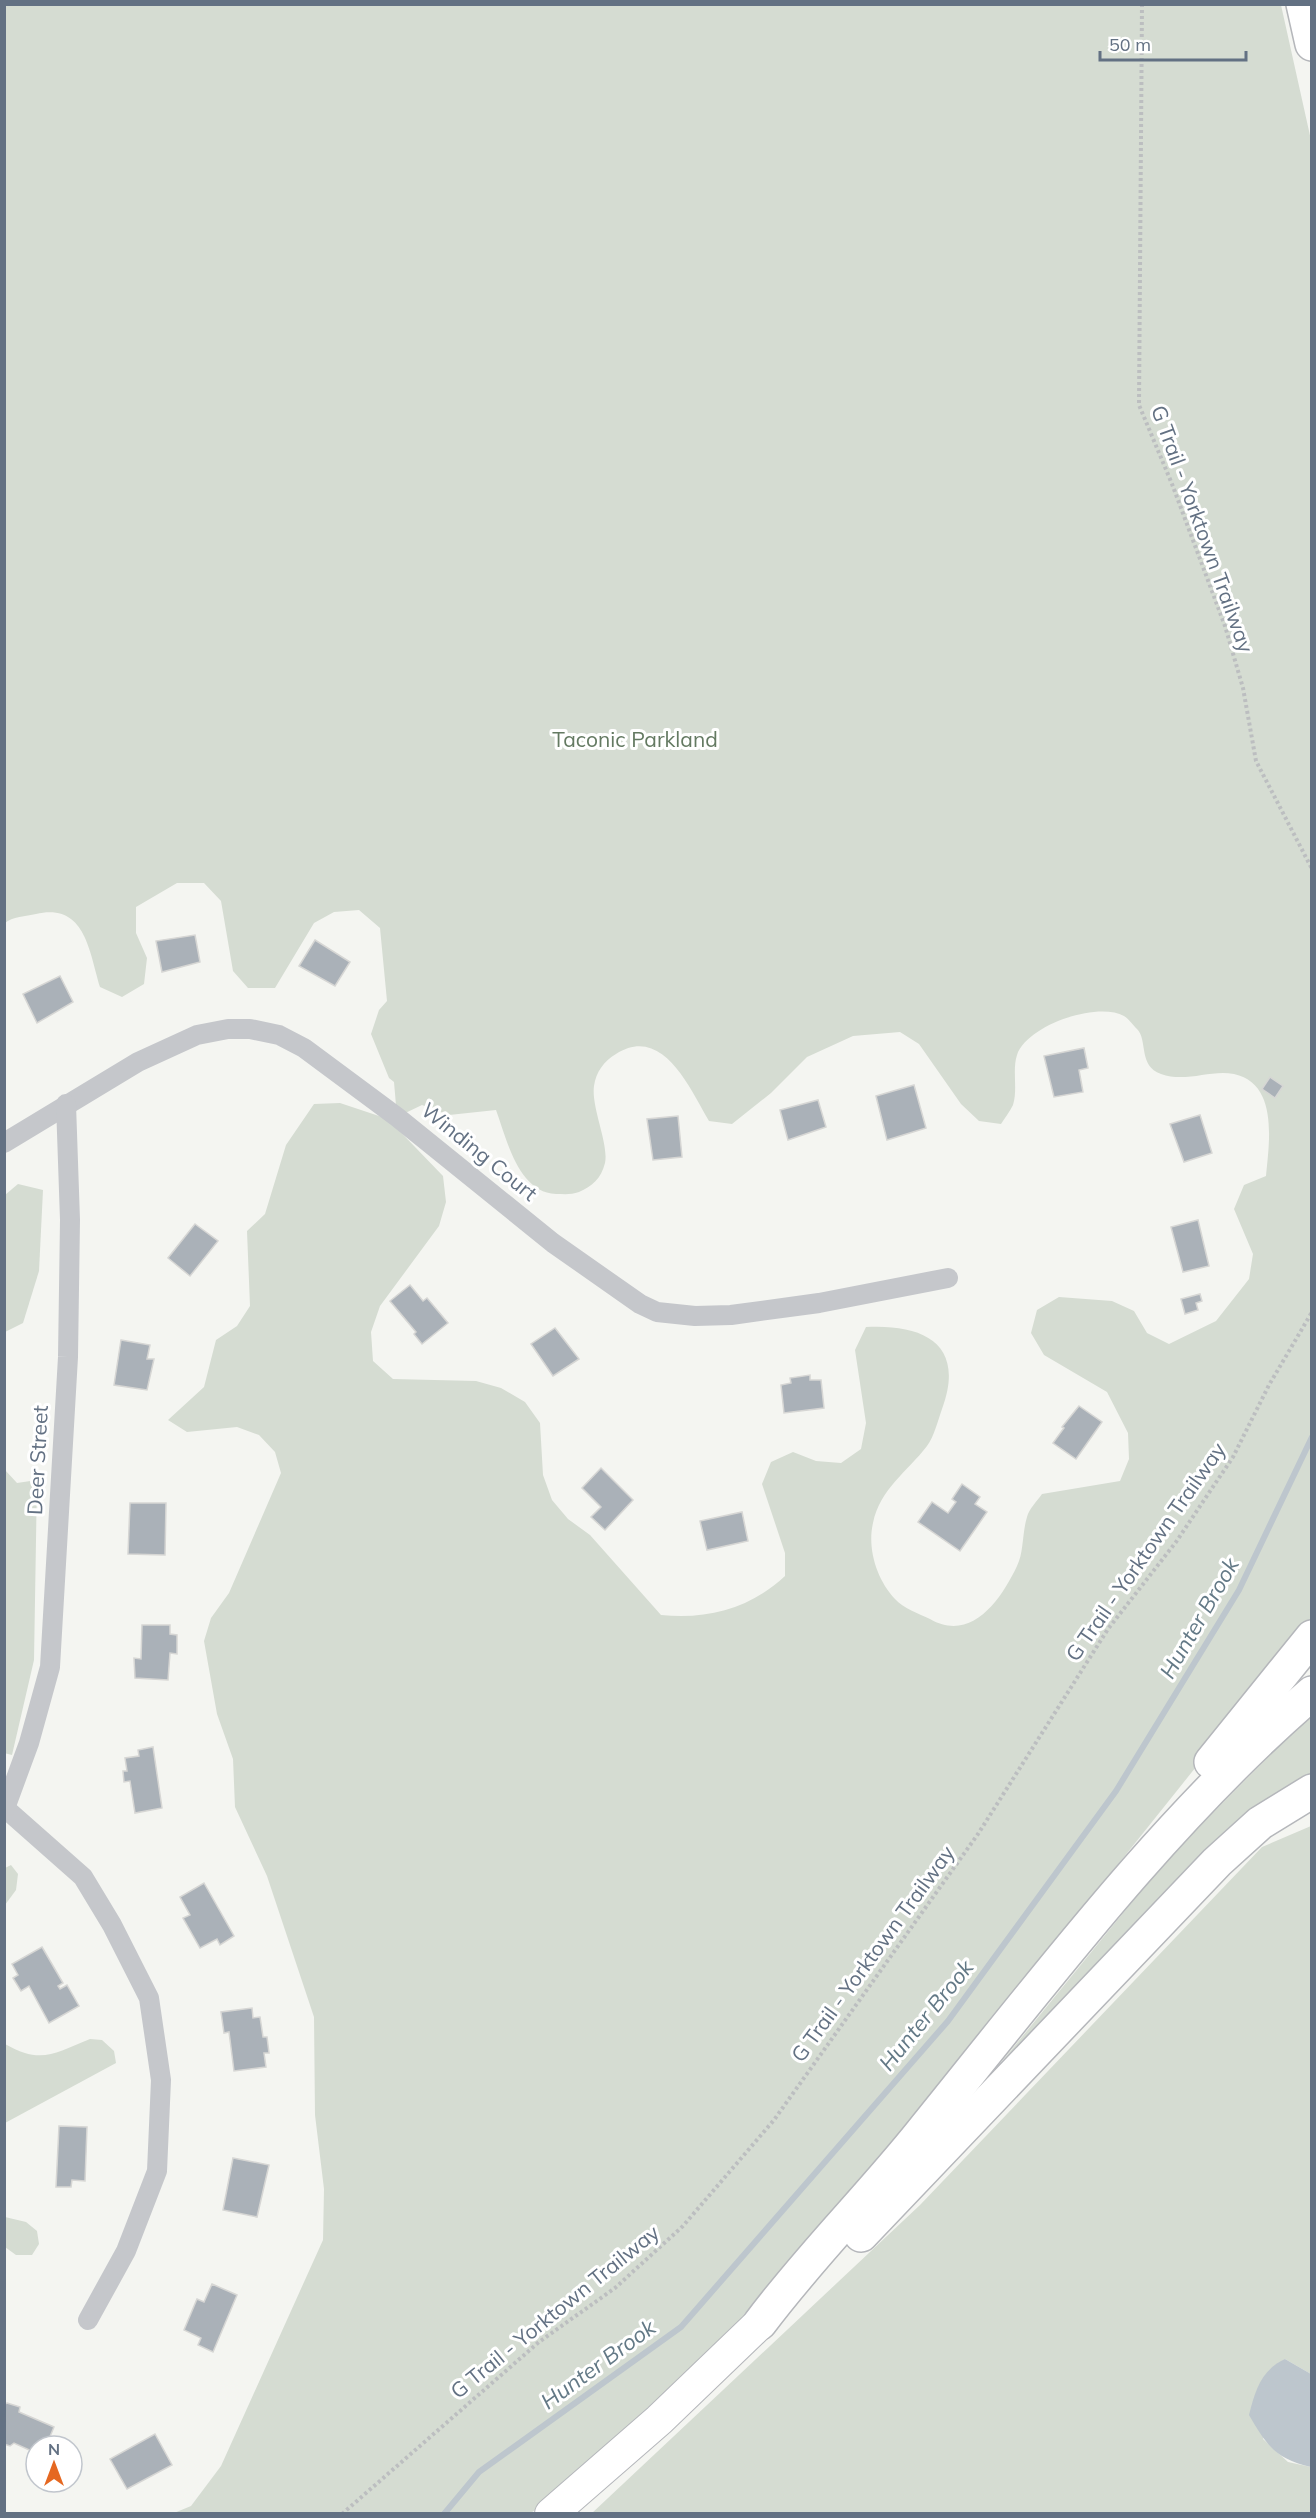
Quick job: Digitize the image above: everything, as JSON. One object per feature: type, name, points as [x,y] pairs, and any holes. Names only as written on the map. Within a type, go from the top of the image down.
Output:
[{"type":"highway","points":[[1303,4],[1311,44]]},
{"type":"highway","points":[[760,2323],[802,2268],[903,2155],[1054,1966],[1116,1881],[1311,1636]]},
{"type":"highway","points":[[1054,1966],[1214,1784],[1311,1692]]},
{"type":"highway","points":[[551,2514],[659,2420],[760,2323],[816,2280],[909,2186],[1217,1862],[1260,1823],[1311,1791]]},
{"type":"street","name":"Winding Court","points":[[4,1143],[138,1062],[197,1035],[228,1029],[250,1029],[279,1035],[304,1048],[398,1117],[553,1243],[640,1304],[657,1312],[695,1316],[731,1315],[819,1303],[948,1278]]},
{"type":"street","name":"Deer Street","points":[[5,1810],[29,1743],[50,1667],[68,1357],[70,1220],[66,1104]]},
{"type":"street","points":[[5,1810],[83,1877],[112,1925],[149,1998],[161,2080],[157,2171],[126,2251],[88,2320]]},
{"type":"path","name":"G Trail - Yorktown Trailway","points":[[1142,4],[1139,405],[1172,484],[1225,626],[1243,688],[1256,761],[1311,869]]},
{"type":"path","name":"G Trail - Yorktown Trailway","points":[[342,2514],[539,2342],[615,2288],[682,2226],[774,2120],[978,1834],[1108,1629],[1176,1542],[1233,1457],[1269,1385],[1311,1312]]},
{"type":"green space","name":"Taconic Parkland","points":[[4,5],[1281,5],[1311,140],[1311,1623],[893,2146],[763,2303],[573,2481],[531,2513],[174,2513],[191,2506],[221,2466],[323,2240],[324,2189],[315,2115],[314,2017],[267,1876],[235,1807],[233,1759],[217,1714],[204,1641],[211,1618],[229,1593],[281,1473],[275,1452],[259,1435],[237,1427],[187,1432],[168,1420],[204,1387],[216,1340],[237,1326],[250,1306],[247,1231],[265,1214],[286,1145],[314,1104],[340,1103],[388,1119],[443,1176],[446,1202],[439,1226],[380,1306],[371,1332],[373,1361],[393,1379],[476,1381],[501,1388],[525,1402],[540,1423],[543,1475],[552,1500],[568,1519],[590,1535],[661,1615],[695,1616],[728,1609],[758,1596],[785,1576],[785,1553],[762,1484],[771,1462],[793,1452],[816,1461],[841,1463],[861,1449],[866,1423],[855,1350],[866,1327],[906,1329],[922,1334],[935,1342],[944,1354],[948,1368],[948,1387],[942,1409],[929,1442],[882,1500],[873,1523],[871,1543],[875,1564],[883,1583],[898,1602],[945,1625],[959,1626],[983,1614],[1002,1592],[1019,1561],[1028,1514],[1042,1494],[1120,1481],[1129,1459],[1128,1433],[1107,1392],[1044,1355],[1031,1333],[1037,1310],[1059,1297],[1112,1301],[1134,1311],[1147,1333],[1169,1344],[1216,1321],[1249,1279],[1253,1254],[1234,1209],[1244,1185],[1266,1176],[1269,1148],[1268,1116],[1265,1102],[1258,1090],[1248,1080],[1234,1074],[1216,1073],[1180,1077],[1161,1074],[1154,1070],[1146,1059],[1137,1029],[1124,1016],[1112,1012],[1081,1014],[1064,1019],[1034,1034],[1023,1044],[1016,1061],[1013,1105],[1001,1124],[979,1121],[961,1104],[919,1044],[900,1032],[853,1036],[807,1057],[771,1093],[732,1124],[709,1121],[684,1078],[673,1064],[648,1047],[633,1047],[608,1060],[601,1067],[595,1081],[595,1104],[606,1155],[601,1173],[592,1184],[579,1192],[556,1194],[543,1191],[523,1174],[510,1149],[496,1110],[449,1115],[422,1105],[397,1117],[394,1082],[389,1078],[371,1034],[379,1010],[387,1001],[380,928],[359,910],[334,912],[314,923],[275,988],[248,988],[233,971],[221,901],[204,883],[177,883],[136,907],[136,933],[147,958],[144,984],[122,997],[100,987],[82,932],[65,916],[52,912],[15,918],[5,923]]},
{"type":"green space","points":[[18,1184],[43,1190],[39,1271],[23,1323],[5,1332],[5,1195]]},
{"type":"green space","points":[[5,1470],[17,1483],[37,1480],[34,1660],[12,1755],[4,1753]]},
{"type":"green space","points":[[1311,1717],[1311,1787],[999,2081],[995,2070],[1168,1858],[1292,1733]]},
{"type":"green space","points":[[1311,1826],[1311,2374],[1285,2359],[1263,2439],[1288,2462],[1311,2467],[1311,2513],[591,2514],[920,2205],[1262,1847]]},
{"type":"green space","points":[[11,1865],[18,1874],[16,1890],[5,1905],[5,1868]]},
{"type":"green space","points":[[90,2039],[102,2040],[114,2051],[116,2063],[5,2123],[5,2044],[29,2054],[48,2055]]},
{"type":"green space","points":[[5,2217],[26,2222],[37,2231],[39,2244],[32,2255],[16,2255],[5,2247]]},
{"type":"shaded area","points":[[1285,2359],[1311,2374],[1311,2467],[1289,2460],[1274,2450],[1261,2435],[1249,2415],[1260,2382],[1270,2369]]},
{"type":"building","points":[[195,935],[200,962],[162,972],[156,941]]},
{"type":"building","points":[[315,940],[350,962],[335,986],[299,966]]},
{"type":"building","points":[[60,976],[73,1002],[37,1023],[23,994]]},
{"type":"building","points":[[1084,1048],[1088,1068],[1079,1070],[1083,1092],[1054,1097],[1044,1056]]},
{"type":"building","points":[[1270,1077],[1283,1086],[1275,1098],[1262,1089]]},
{"type":"building","points":[[914,1085],[926,1128],[887,1140],[876,1096]]},
{"type":"building","points":[[818,1100],[826,1127],[788,1140],[780,1110]]},
{"type":"building","points":[[1200,1115],[1212,1153],[1184,1162],[1170,1124]]},
{"type":"building","points":[[678,1116],[682,1157],[653,1160],[647,1119]]},
{"type":"building","points":[[1198,1220],[1209,1266],[1183,1272],[1171,1227]]},
{"type":"building","points":[[195,1224],[218,1241],[190,1276],[168,1258]]},
{"type":"building","points":[[410,1285],[423,1301],[427,1298],[448,1323],[422,1344],[414,1334],[416,1332],[390,1301]]},
{"type":"building","points":[[1200,1294],[1202,1301],[1196,1303],[1198,1310],[1185,1314],[1181,1299]]},
{"type":"building","points":[[555,1328],[579,1359],[553,1376],[531,1344]]},
{"type":"building","points":[[121,1340],[150,1345],[147,1359],[154,1359],[147,1390],[114,1385]]},
{"type":"building","points":[[810,1375],[810,1380],[821,1380],[824,1408],[784,1413],[781,1385],[791,1383],[790,1378]]},
{"type":"building","points":[[1079,1406],[1102,1422],[1076,1459],[1053,1443],[1064,1428],[1062,1427]]},
{"type":"building","points":[[601,1468],[633,1500],[605,1530],[591,1517],[601,1507],[582,1488]]},
{"type":"building","points":[[962,1484],[980,1497],[975,1504],[987,1512],[960,1551],[918,1522],[932,1502],[948,1513],[956,1502],[952,1499]]},
{"type":"building","points":[[130,1503],[166,1503],[165,1555],[128,1554]]},
{"type":"building","points":[[742,1512],[748,1541],[707,1550],[700,1521]]},
{"type":"building","points":[[142,1625],[170,1625],[170,1634],[177,1635],[177,1654],[170,1653],[168,1680],[135,1678],[134,1658],[141,1659]]},
{"type":"building","points":[[153,1747],[162,1808],[135,1813],[130,1781],[124,1782],[123,1771],[127,1771],[125,1758],[139,1756],[138,1750]]},
{"type":"building","points":[[204,1883],[234,1936],[220,1945],[217,1939],[200,1948],[183,1918],[190,1915],[180,1897]]},
{"type":"building","points":[[42,1947],[63,1983],[58,1986],[60,1989],[67,1985],[79,2006],[49,2023],[29,1986],[21,1991],[13,1978],[18,1975],[12,1964]]},
{"type":"building","points":[[252,2008],[253,2018],[260,2017],[263,2037],[267,2037],[269,2053],[264,2053],[266,2067],[234,2071],[229,2032],[224,2033],[221,2012]]},
{"type":"building","points":[[59,2126],[87,2127],[85,2181],[72,2180],[71,2187],[56,2187]]},
{"type":"building","points":[[233,2158],[269,2165],[257,2217],[223,2210]]},
{"type":"building","points":[[212,2284],[237,2295],[213,2352],[198,2345],[201,2338],[184,2330],[197,2299],[204,2302]]},
{"type":"building","points":[[7,2403],[20,2407],[19,2412],[54,2427],[51,2434],[24,2434],[24,2448],[14,2443],[10,2446],[4,2444],[4,2405]]},
{"type":"building","points":[[155,2434],[172,2465],[127,2489],[110,2459]]},
{"type":"waterway","name":"Hunter Brook","points":[[444,2514],[479,2472],[681,2327],[948,2021],[1116,1791],[1239,1590],[1312,1437]]}]
